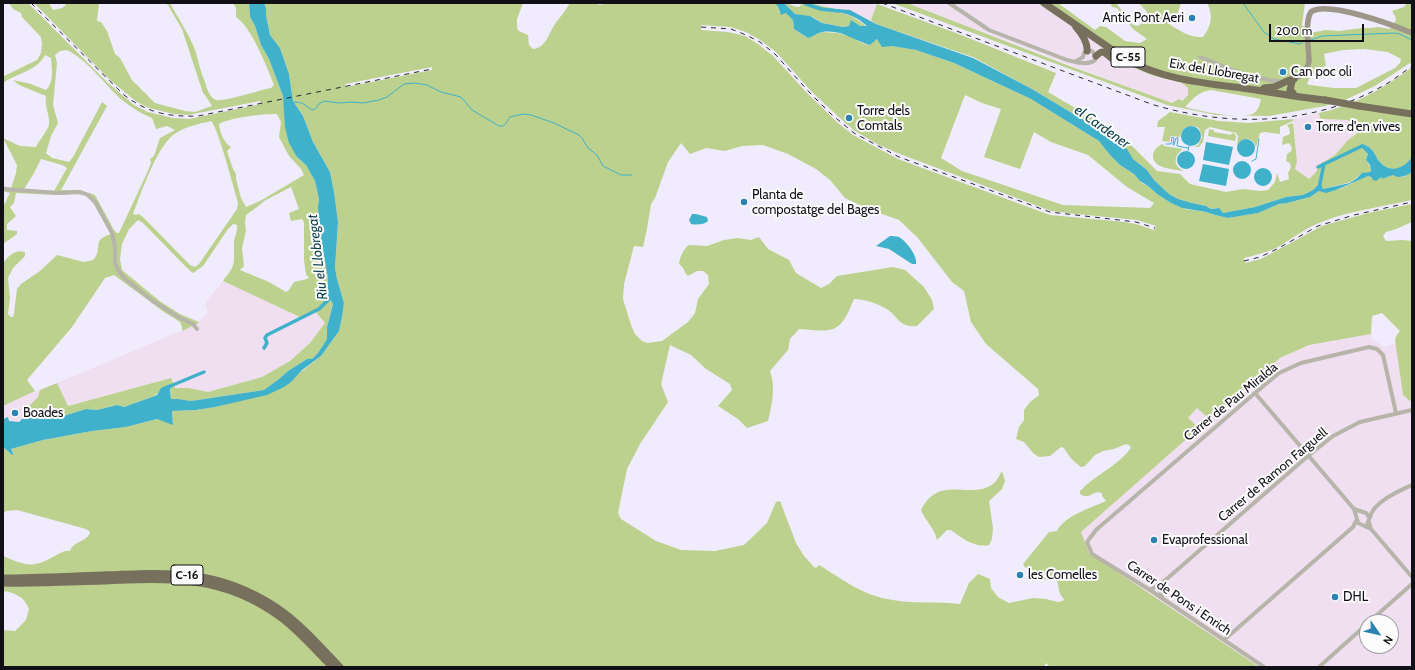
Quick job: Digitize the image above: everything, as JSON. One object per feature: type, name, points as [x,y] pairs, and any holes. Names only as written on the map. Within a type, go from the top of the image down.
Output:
[{"type":"highway","name":"Eix del Llobregat","points":[[1044,3],[1124,58],[1138,66],[1154,72],[1178,78],[1412,113]]},
{"type":"highway","name":"Eix del Llobregat","points":[[1050,3],[1120,52],[1144,66],[1168,74],[1263,90]]},
{"type":"highway","points":[[1059,13],[1081,33],[1086,42],[1085,54]]},
{"type":"highway","points":[[1096,56],[1098,53],[1104,52],[1113,59],[1145,71],[1154,72]]},
{"type":"highway","points":[[1263,90],[1266,87],[1276,86],[1288,82]]},
{"type":"highway","points":[[1263,90],[1279,93],[1288,82]]},
{"type":"highway","points":[[1288,82],[1290,90],[1293,94]]},
{"type":"highway","points":[[1281,91],[1283,93],[1293,94]]},
{"type":"highway","name":"C-16","points":[[3,578],[129,573],[171,573],[217,580],[245,590],[280,610],[303,630],[340,667]]},
{"type":"highway","name":"C-16","points":[[3,583],[139,578],[179,580],[211,584],[246,597],[279,616],[332,667]]},
{"type":"street","points":[[949,3],[989,30],[1067,60],[1075,62],[1090,63],[1094,62],[1096,56],[1092,51],[1085,54],[1075,62]]},
{"type":"street","points":[[1200,57],[1243,74],[1268,80],[1288,82],[1303,74],[1307,70],[1309,61],[1308,25],[1310,12],[1322,5],[1339,5],[1354,9],[1412,33]]},
{"type":"street","points":[[1085,54],[1086,62]]},
{"type":"street","points":[[3,189],[59,193],[80,192],[88,195],[100,209],[112,233],[116,247],[115,262],[118,270],[124,278],[180,318],[193,324],[197,329]]},
{"type":"street","name":"Carrer de Pau Miralda","points":[[1087,542],[1096,530],[1255,393],[1280,373],[1301,363],[1369,347],[1377,349],[1383,354],[1396,413]]},
{"type":"street","points":[[1255,393],[1354,509],[1359,522],[1371,529]]},
{"type":"street","name":"Carrer de Ramon Farguell","points":[[1150,590],[1162,583],[1333,436],[1360,422],[1412,410]]},
{"type":"street","points":[[1412,485],[1381,503],[1373,510],[1368,522],[1371,529],[1412,577]]},
{"type":"street","points":[[1354,509],[1364,512],[1370,517]]},
{"type":"street","points":[[1359,522],[1358,513],[1373,510]]},
{"type":"street","points":[[1224,640],[1359,522],[1368,522]]},
{"type":"street","name":"Carrer de Pons i Enrich","points":[[1087,542],[1092,554],[1150,590],[1264,667]]},
{"type":"street","points":[[1162,583],[1160,594],[1163,599]]},
{"type":"street","points":[[1378,614],[1412,584]]},
{"type":"street","points":[[1319,667],[1359,631]]},
{"type":"shaded area","points":[[809,3],[877,4],[871,20],[860,15]]},
{"type":"shaded area","points":[[907,3],[1038,3],[1149,74],[1162,79],[1183,82],[1188,88],[1188,95],[1181,101],[1179,99],[1172,103],[1168,102]]},
{"type":"shaded area","points":[[1319,113],[1320,118],[1347,120],[1360,127],[1359,132],[1348,140],[1335,155],[1320,164],[1316,172],[1309,180],[1295,169],[1297,161],[1293,119]]},
{"type":"shaded area","points":[[223,281],[300,316],[314,310],[325,323],[310,343],[290,361],[262,377],[208,392],[189,388],[175,388],[171,378],[67,406],[57,383],[197,324],[208,312],[205,303]]},
{"type":"shaded area","points":[[1371,334],[1372,339],[1384,347],[1396,343],[1403,395],[1410,401],[1412,400],[1412,667],[1259,667],[1089,553],[1081,532],[1199,428],[1188,418],[1197,407],[1206,416],[1212,417],[1280,358],[1309,345]]},
{"type":"shaded area","points":[[40,390],[38,397],[29,406],[27,416],[25,416],[19,423],[9,421],[8,417],[6,418],[3,406]]},
{"type":"green space","points":[[9,3],[28,3],[108,83],[134,105],[148,112],[173,118],[189,119],[261,104],[260,101],[188,115],[174,114],[149,108],[137,102],[110,80],[34,3],[49,3],[53,10],[62,8],[66,5],[64,3],[99,3],[97,21],[101,22],[107,31],[115,54],[120,58],[132,80],[155,103],[185,111],[195,112],[212,106],[203,93],[182,29],[168,5],[165,3],[170,3],[194,47],[209,92],[214,99],[220,100],[234,98],[271,88],[274,85],[263,58],[248,30],[236,17],[236,8],[233,3],[249,3],[250,17],[255,26],[261,45],[269,59],[283,96],[297,157],[306,165],[315,181],[319,199],[318,207],[320,235],[328,278],[328,289],[324,302],[331,300],[333,303],[327,327],[327,339],[312,359],[307,359],[288,371],[264,390],[191,401],[178,399],[171,400],[170,384],[152,397],[124,407],[117,405],[97,410],[86,409],[57,418],[27,416],[29,406],[38,397],[40,390],[57,383],[68,406],[171,378],[175,388],[189,388],[208,392],[262,377],[290,361],[310,343],[325,323],[314,310],[300,317],[223,281],[233,265],[234,241],[237,225],[233,224],[228,229],[203,266],[193,273],[143,223],[138,220],[129,229],[122,244],[120,259],[122,270],[161,302],[180,314],[199,322],[182,331],[180,322],[114,275],[105,278],[72,327],[27,380],[35,391],[3,406],[4,262],[13,253],[19,251],[25,252],[25,256],[13,268],[8,278],[10,298],[8,314],[13,317],[17,289],[21,284],[40,271],[57,255],[84,262],[93,260],[98,252],[99,242],[101,239],[111,234],[92,201],[85,195],[16,193],[14,203],[10,207],[16,216],[7,224],[7,230],[17,231],[17,234],[3,244],[3,207],[10,193],[3,191],[3,186],[11,188],[17,165],[3,138],[20,146],[36,147],[47,130],[49,124],[46,96],[19,85],[13,80],[31,84],[46,90],[49,87],[52,76],[51,58],[45,55],[37,65],[3,83],[4,76],[37,60],[41,53],[41,37],[22,17],[21,13],[13,9]],"holes":[[[67,50],[82,60],[122,100],[152,118],[156,129],[167,126],[175,130],[160,138],[154,156],[150,159],[151,163],[147,173],[119,233],[114,230],[95,195],[80,190],[61,190],[107,106],[102,102],[69,162],[52,158],[46,153],[51,136],[58,123],[53,105],[57,63],[55,55],[60,51]],[[277,114],[281,122],[279,137],[289,156],[301,169],[304,175],[260,201],[246,207],[241,198],[236,174],[227,151],[231,147],[226,143],[220,131],[219,124],[256,115]],[[211,121],[218,134],[238,202],[237,209],[199,264],[195,267],[190,265],[145,219],[139,214],[133,214],[145,183],[161,150],[177,132]],[[41,159],[67,168],[54,191],[24,189]],[[291,187],[299,209],[289,213],[291,221],[302,219],[304,223],[304,260],[306,275],[309,277],[307,279],[294,282],[286,292],[269,282],[240,270],[244,266],[242,248],[246,231],[246,215],[261,204]]]},
{"type":"green space","points":[[264,3],[523,3],[517,19],[517,29],[528,35],[529,45],[533,49],[541,46],[547,40],[555,24],[570,3],[597,3],[599,5],[610,3],[775,3],[779,12],[787,13],[793,20],[794,29],[808,38],[822,32],[837,33],[849,36],[862,43],[870,45],[877,39],[885,46],[916,50],[954,63],[1031,99],[1099,141],[1120,165],[1134,174],[1142,183],[1171,203],[1185,209],[1206,212],[1228,218],[1258,213],[1279,204],[1310,197],[1319,191],[1332,191],[1368,176],[1372,179],[1381,177],[1382,179],[1393,175],[1403,177],[1412,172],[1412,200],[1353,212],[1330,219],[1308,228],[1276,248],[1244,258],[1245,263],[1261,259],[1322,226],[1368,213],[1412,204],[1412,222],[1386,232],[1383,236],[1386,241],[1412,241],[1412,400],[1410,401],[1403,395],[1395,340],[1400,331],[1382,313],[1372,316],[1371,334],[1309,345],[1280,358],[1212,417],[1206,416],[1197,408],[1188,418],[1199,428],[1081,532],[1089,553],[1259,667],[1050,667],[1046,663],[1044,667],[3,667],[3,630],[15,631],[26,620],[29,609],[22,598],[3,591],[3,556],[17,562],[28,564],[39,563],[64,552],[70,551],[74,545],[86,538],[90,532],[86,529],[17,510],[6,511],[3,514],[3,447],[11,454],[14,454],[11,449],[43,440],[92,431],[126,427],[157,419],[173,424],[172,411],[196,410],[239,401],[298,374],[321,356],[339,331],[344,303],[335,268],[338,222],[330,172],[313,142],[303,116],[293,101],[289,74],[280,48],[270,35]],"holes":[[[701,25],[730,27],[746,32],[760,40],[776,52],[812,92],[841,119],[855,131],[879,145],[1051,211],[1137,220],[1156,226],[1154,230],[1124,222],[1050,215],[898,159],[853,135],[838,123],[808,94],[773,56],[758,44],[745,36],[728,32],[701,30]],[[432,67],[432,70],[346,87],[345,84]],[[965,95],[982,103],[1001,109],[984,157],[1020,169],[1034,132],[1051,142],[1088,155],[1127,187],[1154,203],[1150,208],[1063,205],[962,171],[941,158]],[[681,143],[690,154],[706,148],[725,151],[742,146],[763,145],[788,154],[816,169],[830,180],[845,198],[868,209],[899,220],[917,237],[952,282],[964,291],[971,322],[986,344],[1038,389],[1039,395],[1030,402],[1024,410],[1024,420],[1019,427],[1016,439],[1024,442],[1033,453],[1039,457],[1050,456],[1061,447],[1064,448],[1071,459],[1081,467],[1085,466],[1095,455],[1103,451],[1114,449],[1126,444],[1129,445],[1131,448],[1120,460],[1092,480],[1080,491],[1080,494],[1083,496],[1089,496],[1096,492],[1102,493],[1102,496],[1106,501],[1072,517],[1060,526],[1057,531],[1049,532],[1023,564],[1038,577],[1046,580],[1055,578],[1058,584],[1059,592],[1065,600],[1058,602],[1033,598],[1009,603],[998,597],[991,588],[990,579],[978,574],[969,583],[960,604],[901,601],[872,595],[854,587],[819,565],[816,568],[814,567],[804,556],[796,543],[780,501],[776,502],[767,523],[744,545],[715,551],[681,550],[656,541],[621,519],[618,513],[627,469],[640,444],[668,402],[661,384],[670,345],[691,355],[706,369],[730,384],[732,390],[718,406],[738,419],[747,428],[768,421],[773,390],[770,371],[788,350],[790,339],[799,329],[829,330],[835,328],[845,319],[854,299],[881,306],[902,323],[911,326],[917,326],[934,309],[932,300],[924,287],[905,270],[893,267],[837,276],[829,284],[821,288],[796,273],[789,260],[768,249],[759,237],[751,240],[738,238],[724,240],[707,246],[689,245],[685,249],[682,253],[679,264],[688,276],[697,271],[703,271],[708,275],[709,284],[698,299],[695,313],[688,322],[662,341],[647,343],[642,341],[635,334],[631,325],[623,299],[624,284],[634,246],[643,247],[651,204],[655,198],[668,162]]]},
{"type":"green space","points":[[784,3],[799,7],[803,3],[809,3],[836,9],[836,12],[853,17],[867,27],[860,26],[851,21],[849,26],[843,27],[822,23],[813,17],[795,14]]},
{"type":"green space","points":[[892,3],[907,3],[1067,65],[1172,103],[1179,99],[1182,101],[1188,95],[1188,88],[1185,85],[1151,75],[1133,67],[1038,3],[1058,3],[1095,30],[1100,26],[1106,27],[1125,41],[1140,43],[1147,39],[1133,29],[1117,8],[1112,7],[1110,3],[1116,3],[1133,25],[1138,26],[1141,24],[1147,12],[1139,3],[1181,3],[1178,12],[1170,25],[1186,34],[1203,37],[1211,21],[1207,3],[1305,3],[1302,25],[1311,33],[1325,30],[1339,31],[1378,27],[1390,29],[1396,20],[1392,11],[1404,7],[1407,3],[1412,3],[1412,65],[1410,63],[1375,86],[1345,100],[1325,106],[1269,116],[1242,115],[1249,115],[1256,112],[1261,99],[1211,90],[1200,94],[1185,107],[1210,113],[1234,115],[1216,115],[1167,105]],"holes":[[[1364,49],[1388,52],[1401,59],[1400,63],[1395,68],[1356,88],[1334,88],[1307,84],[1314,72],[1326,66],[1324,54],[1343,50]]]},
{"type":"green space","points":[[877,4],[956,33],[1056,73],[1048,92],[1099,122],[1130,144],[1157,171],[1180,174],[1190,184],[1226,192],[1243,189],[1260,191],[1268,190],[1275,182],[1277,173],[1280,182],[1289,179],[1288,173],[1291,167],[1290,163],[1286,161],[1287,154],[1292,148],[1289,143],[1282,145],[1283,137],[1290,134],[1287,125],[1293,123],[1297,161],[1295,169],[1309,179],[1316,172],[1320,164],[1335,155],[1348,140],[1359,132],[1360,127],[1347,120],[1320,118],[1319,113],[1356,101],[1391,82],[1412,67],[1412,157],[1405,165],[1401,167],[1392,169],[1388,168],[1377,159],[1370,148],[1361,144],[1362,148],[1368,154],[1366,160],[1371,168],[1370,172],[1361,174],[1351,182],[1323,189],[1319,184],[1313,190],[1303,195],[1286,197],[1255,207],[1223,213],[1217,208],[1211,209],[1206,206],[1178,199],[1169,194],[1154,180],[1147,170],[1133,159],[1122,146],[1110,136],[1032,89],[973,57],[876,24],[871,20]]},
{"type":"green space","points":[[1170,112],[1219,121],[1248,123],[1293,119],[1293,121],[1280,127],[1280,134],[1260,133],[1256,147],[1250,139],[1242,140],[1237,145],[1238,136],[1236,133],[1210,127],[1205,130],[1203,142],[1199,147],[1194,147],[1198,145],[1202,137],[1199,128],[1192,126],[1185,128],[1180,137],[1171,136],[1169,142],[1162,141],[1165,127],[1157,127],[1158,121]]},
{"type":"green space","points":[[1209,129],[1214,130],[1214,132],[1231,135],[1232,133],[1235,134],[1235,141],[1208,136]]},
{"type":"green space","points":[[1162,144],[1164,146],[1183,149],[1176,157],[1176,163],[1177,166],[1183,171],[1165,168],[1154,161],[1153,155],[1157,148]]},
{"type":"green space","points":[[1002,471],[1005,481],[1002,489],[989,501],[993,528],[992,539],[989,545],[984,546],[973,544],[951,530],[947,530],[937,540],[921,510],[929,499],[937,493],[946,490],[974,490],[984,488],[993,484]]},
{"type":"water","points":[[249,3],[264,3],[270,35],[280,48],[289,74],[293,101],[303,116],[313,142],[330,172],[338,222],[335,268],[344,303],[339,331],[321,356],[302,370],[291,382],[267,395],[215,407],[196,410],[172,411],[173,425],[157,419],[126,427],[92,431],[43,440],[11,449],[14,455],[11,454],[3,447],[3,419],[8,417],[9,421],[19,422],[25,416],[57,418],[86,409],[97,410],[117,405],[124,407],[157,395],[161,388],[170,384],[171,399],[191,401],[264,390],[288,371],[307,359],[312,359],[327,339],[327,327],[333,304],[331,300],[326,304],[324,302],[328,289],[328,278],[320,235],[318,207],[319,199],[315,181],[306,165],[297,157],[289,143],[285,127],[283,96],[269,59],[261,45],[255,26],[250,17]]},
{"type":"water","points":[[775,3],[784,3],[795,14],[810,16],[822,23],[843,27],[849,26],[851,20],[860,26],[867,26],[853,16],[836,12],[836,9],[850,10],[876,24],[973,58],[1032,89],[1110,136],[1127,149],[1133,159],[1147,170],[1154,180],[1169,194],[1178,199],[1206,206],[1211,209],[1219,208],[1223,213],[1255,207],[1286,197],[1303,195],[1313,190],[1319,184],[1321,184],[1323,189],[1350,183],[1362,173],[1370,172],[1371,170],[1370,165],[1366,160],[1368,154],[1362,148],[1361,144],[1371,149],[1379,161],[1387,168],[1392,169],[1401,167],[1405,165],[1412,157],[1412,172],[1398,177],[1393,175],[1382,179],[1381,177],[1376,181],[1368,176],[1326,193],[1319,191],[1310,197],[1279,204],[1258,213],[1228,218],[1182,208],[1157,194],[1140,181],[1134,174],[1120,165],[1099,141],[1031,99],[954,63],[916,50],[892,46],[882,47],[877,39],[870,45],[836,32],[822,32],[808,38],[794,29],[793,20],[786,13],[781,15]]},
{"type":"water","points":[[1191,126],[1198,129],[1201,136],[1198,143],[1191,146],[1184,143],[1181,136],[1184,129]]},
{"type":"water","points":[[1246,139],[1252,142],[1255,148],[1252,154],[1246,157],[1240,154],[1237,148],[1240,142]]},
{"type":"water","points":[[1206,142],[1233,147],[1229,165],[1203,160]]},
{"type":"water","points":[[1182,151],[1190,151],[1195,156],[1193,167],[1190,169],[1182,169],[1177,164],[1177,156]]},
{"type":"water","points":[[1242,161],[1248,164],[1251,170],[1248,176],[1242,179],[1236,176],[1233,170],[1236,164]]},
{"type":"water","points":[[1203,164],[1229,169],[1226,186],[1199,181]]},
{"type":"water","points":[[1263,168],[1269,171],[1272,177],[1269,183],[1263,186],[1257,183],[1254,177],[1257,171]]},
{"type":"water","points":[[692,214],[707,217],[708,221],[698,225],[691,224],[689,220]]},
{"type":"water","points":[[890,236],[899,237],[905,242],[915,257],[916,264],[912,264],[889,249],[876,246]]},
{"type":"waterway","points":[[1243,3],[1264,32],[1274,39],[1300,44],[1306,40]]},
{"type":"waterway","points":[[806,4],[821,9],[839,11]]},
{"type":"waterway","points":[[1311,40],[1322,36],[1394,33],[1400,34],[1412,40]]},
{"type":"waterway","points":[[294,102],[302,103],[312,110],[324,101],[339,103],[363,103],[387,97],[404,84],[415,83],[427,85],[441,92],[461,97],[472,110],[499,126],[504,126],[510,117],[523,114],[531,115],[554,123],[579,135],[588,148],[597,155],[603,166],[621,175],[632,175]]},
{"type":"waterway","points":[[1166,144],[1171,144],[1172,137],[1174,138],[1174,145],[1176,138],[1178,138],[1177,146],[1188,148]]},
{"type":"waterway","points":[[1252,161],[1256,159],[1259,139]]},
{"type":"waterway","points":[[1188,151],[1189,146]]},
{"type":"waterway","points":[[1318,167],[1362,146],[1365,147]]},
{"type":"waterway","points":[[1319,188],[1324,164]]},
{"type":"waterway","name":"Riu el Llobregat","points":[[264,348],[267,343],[265,338],[267,335],[319,309],[328,300]]},
{"type":"waterway","points":[[168,387],[204,372]]},
{"type":"railway","points":[[31,3],[124,95],[141,106],[168,115],[198,116],[432,69]]},
{"type":"railway","points":[[882,3],[1151,104],[1208,117],[1267,119],[1296,116],[1324,110],[1352,101],[1379,88],[1392,81],[1412,66]]},
{"type":"railway","points":[[701,27],[731,29],[760,42],[775,54],[831,114],[854,133],[899,157],[1050,212],[1136,222],[1155,228]]},
{"type":"railway","points":[[1244,261],[1260,257],[1277,249],[1318,226],[1354,215],[1412,202]]},
{"type":"place","name":"Antic Pont Aeri","points":[[1192,18]]},
{"type":"place","name":"Can poc oli","points":[[1283,72]]},
{"type":"place","name":"Torre dels Comtals","points":[[849,118]]},
{"type":"place","name":"Torre d'en vives","points":[[1308,127]]},
{"type":"place","name":"Planta de compostatge del Bages","points":[[744,202]]},
{"type":"place","name":"Boades","points":[[15,413]]},
{"type":"place","name":"Evaprofessional","points":[[1154,540]]},
{"type":"place","name":"les Comelles","points":[[1020,575]]},
{"type":"place","name":"DHL","points":[[1335,597]]},
{"type":"water label","name":"el Cardener","points":[[1102,127]]}]
